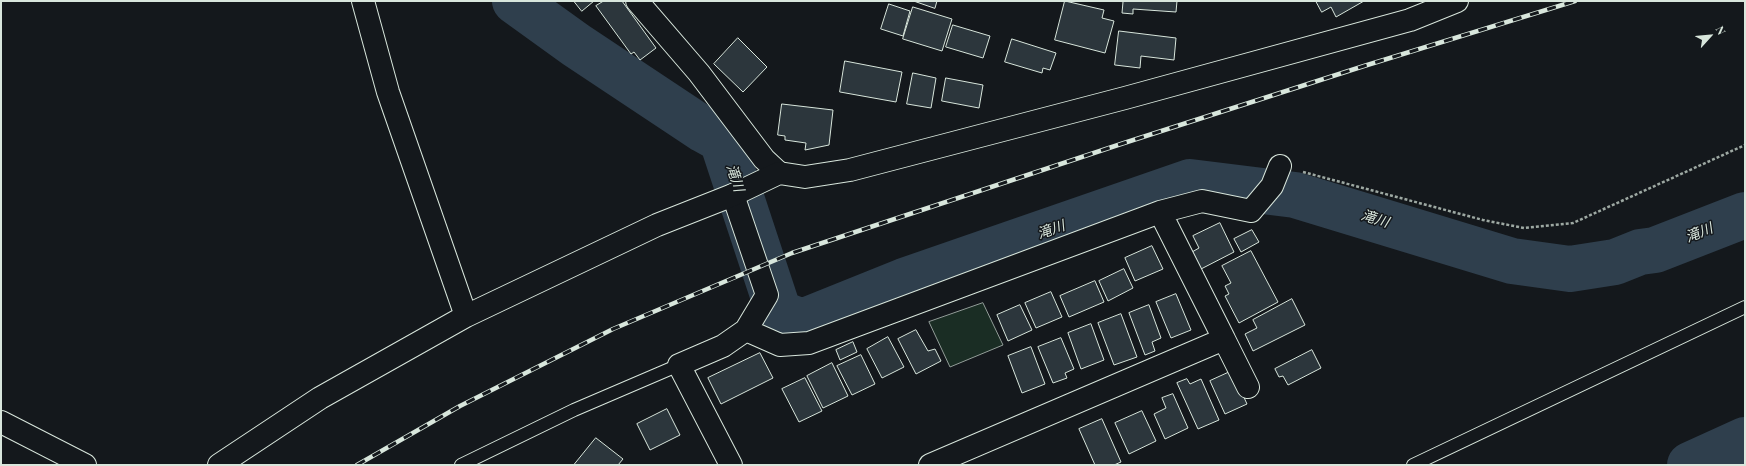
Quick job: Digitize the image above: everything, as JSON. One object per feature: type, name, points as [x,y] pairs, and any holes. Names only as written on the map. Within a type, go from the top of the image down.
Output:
[{"type":"street","points":[[363,1],[388,92],[466,316]]},
{"type":"street","points":[[638,1],[699,73],[764,159],[779,173],[805,177],[850,170],[1125,98],[1410,20],[1457,1]]},
{"type":"street","points":[[746,330],[780,345],[809,343],[1160,212],[1202,202],[1251,211],[1272,186],[1280,166]]},
{"type":"street","points":[[219,465],[320,398],[466,316],[657,225],[733,195],[779,173]]},
{"type":"street","points":[[732,465],[679,365],[723,346],[746,330],[767,295],[733,195]]},
{"type":"street","points":[[1160,212],[1248,387]]},
{"type":"street","points":[[930,465],[1224,339]]},
{"type":"street","points":[[1,422],[86,465]]},
{"type":"lane","points":[[1413,465],[1745,307]]},
{"type":"lane","points":[[461,465],[574,410],[679,365]]},
{"type":"path","points":[[1280,166],[1483,220],[1524,228],[1573,223],[1745,145]]},
{"type":"green space","points":[[983,303],[1003,345],[950,367],[929,322]]},
{"type":"building","points":[[574,1],[594,1],[582,11]]},
{"type":"building","points":[[604,1],[622,1],[656,48],[640,60],[634,52],[631,54],[596,6]]},
{"type":"building","points":[[914,1],[937,1],[935,8]]},
{"type":"building","points":[[1065,1],[1104,10],[1102,18],[1114,21],[1105,53],[1055,40]]},
{"type":"building","points":[[1106,1],[1177,1],[1176,12],[1133,9],[1133,14],[1122,13],[1123,2]]},
{"type":"building","points":[[1316,1],[1364,1],[1336,17],[1331,7],[1322,12]]},
{"type":"building","points":[[889,4],[910,11],[903,36],[881,29]]},
{"type":"building","points":[[913,7],[952,19],[942,51],[903,39]]},
{"type":"building","points":[[953,25],[990,36],[983,58],[946,47]]},
{"type":"building","points":[[1119,31],[1176,38],[1174,60],[1141,56],[1140,68],[1115,65]]},
{"type":"building","points":[[738,38],[767,67],[743,92],[714,64]]},
{"type":"building","points":[[1012,39],[1056,53],[1050,70],[1043,68],[1042,73],[1005,62]]},
{"type":"building","points":[[845,61],[902,72],[896,102],[840,92]]},
{"type":"building","points":[[913,73],[936,78],[931,108],[907,104]]},
{"type":"building","points":[[946,78],[983,85],[979,108],[942,101]]},
{"type":"building","points":[[782,104],[833,110],[829,145],[805,150],[806,143],[785,140],[785,136],[778,135]]},
{"type":"building","points":[[1220,223],[1234,252],[1201,269],[1192,252],[1199,248],[1193,236]]},
{"type":"building","points":[[1252,230],[1259,242],[1241,252],[1234,239]]},
{"type":"building","points":[[1152,246],[1163,269],[1135,281],[1125,258]]},
{"type":"building","points":[[1251,251],[1278,302],[1239,323],[1225,296],[1229,294],[1225,286],[1231,283],[1222,266]]},
{"type":"building","points":[[1124,269],[1133,288],[1108,301],[1099,281]]},
{"type":"building","points":[[1095,281],[1104,302],[1069,317],[1060,296]]},
{"type":"building","points":[[1051,292],[1062,317],[1036,328],[1025,303]]},
{"type":"building","points":[[1176,294],[1191,330],[1171,338],[1156,302]]},
{"type":"building","points":[[1292,299],[1305,325],[1253,351],[1245,334],[1257,328],[1253,320]]},
{"type":"building","points":[[1020,305],[1032,330],[1008,341],[997,315]]},
{"type":"building","points":[[1149,305],[1161,338],[1152,342],[1155,351],[1145,355],[1129,313]]},
{"type":"building","points":[[1121,314],[1137,357],[1114,365],[1098,323]]},
{"type":"building","points":[[1091,324],[1104,360],[1081,369],[1068,333]]},
{"type":"building","points":[[916,330],[928,351],[935,349],[941,361],[916,374],[898,339]]},
{"type":"building","points":[[888,337],[904,367],[882,378],[867,349]]},
{"type":"building","points":[[1061,338],[1074,369],[1065,373],[1067,378],[1053,383],[1038,347]]},
{"type":"building","points":[[853,342],[857,352],[840,360],[836,350]]},
{"type":"building","points":[[1031,347],[1045,384],[1022,393],[1008,356]]},
{"type":"building","points":[[1312,350],[1321,368],[1288,385],[1283,376],[1279,377],[1275,369]]},
{"type":"building","points":[[760,353],[773,378],[721,404],[708,378]]},
{"type":"building","points":[[861,355],[875,384],[852,395],[837,366]]},
{"type":"building","points":[[832,363],[848,396],[823,408],[807,376]]},
{"type":"building","points":[[1232,371],[1247,404],[1225,414],[1210,381]]},
{"type":"building","points":[[805,378],[822,411],[799,422],[782,389]]},
{"type":"building","points":[[1187,379],[1190,384],[1201,379],[1219,420],[1198,429],[1177,383]]},
{"type":"building","points":[[1173,394],[1188,428],[1165,439],[1154,414],[1166,408],[1162,398]]},
{"type":"building","points":[[667,409],[680,435],[650,450],[637,424]]},
{"type":"building","points":[[1142,411],[1156,441],[1129,454],[1115,423]]},
{"type":"building","points":[[1102,419],[1121,462],[1114,465],[1095,465],[1079,429]]},
{"type":"building","points":[[596,438],[623,459],[618,465],[574,465]]},
{"type":"waterway","name":"滝川","points":[[515,1],[576,45],[704,130],[722,140],[779,313],[802,322],[904,281],[1190,182],[1295,195],[1512,261],[1570,269],[1615,262],[1640,252],[1655,250],[1745,215]]},
{"type":"waterway","points":[[1690,465],[1745,440]]},
{"type":"railway","points":[[357,465],[460,406],[613,329],[792,253],[1124,143],[1364,66],[1575,1]]}]
